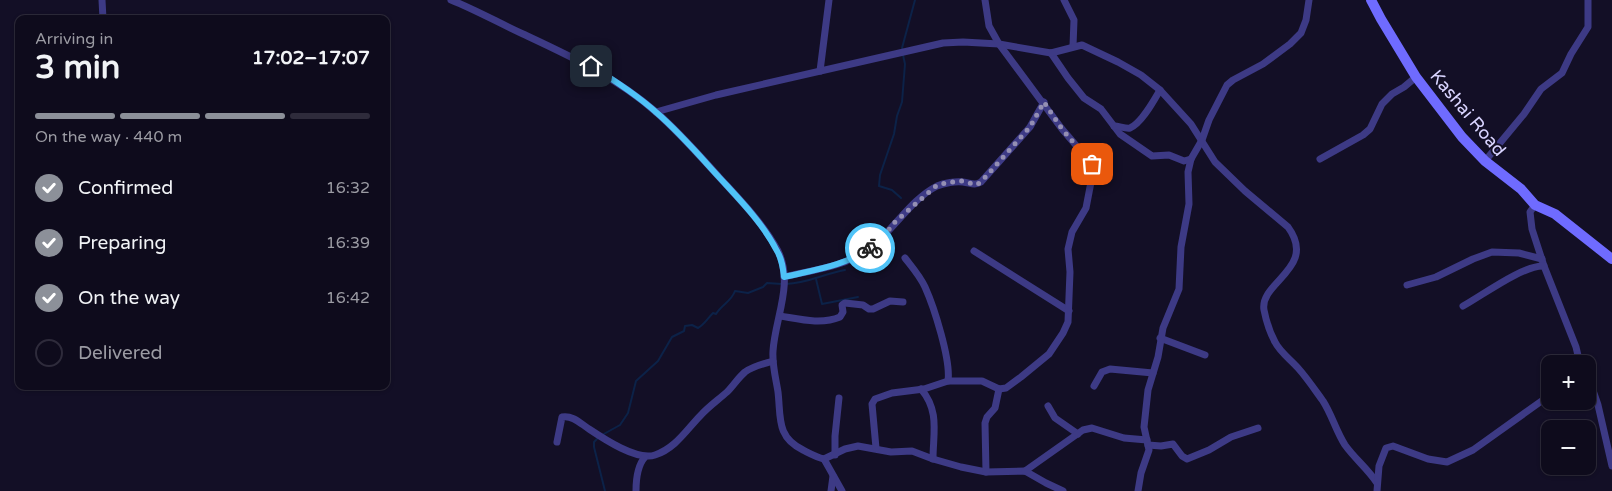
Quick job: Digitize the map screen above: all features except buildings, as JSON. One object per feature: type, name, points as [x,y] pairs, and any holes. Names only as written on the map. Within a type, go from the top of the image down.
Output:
[{"type":"street","points":[[102,0],[103,15]]},
{"type":"street","points":[[451,0],[591,66],[618,83],[656,112],[703,160],[763,228],[778,251],[782,261],[784,277],[784,294],[774,339],[773,361],[782,430],[790,443],[824,459],[842,491]]},
{"type":"street","points":[[820,71],[829,0]]},
{"type":"street","points":[[876,448],[872,404],[875,399],[892,393],[921,389],[948,381],[982,382],[999,389],[1006,388],[1049,354],[1068,322],[1070,272],[1068,249],[1072,232],[1086,208],[1092,164],[1062,129],[1044,102],[999,44],[989,26],[985,0]]},
{"type":"street","points":[[1064,0],[1074,20],[1073,46]]},
{"type":"street","points":[[1138,491],[1141,473],[1148,454],[1144,428],[1148,390],[1158,357],[1160,338],[1179,290],[1181,247],[1189,204],[1188,172],[1191,159],[1202,140],[1209,120],[1227,85],[1263,64],[1290,44],[1301,33],[1306,20],[1309,0]]},
{"type":"street","name":"Kashai Road","points":[[1372,0],[1381,19],[1416,77],[1446,118],[1485,161],[1521,189],[1535,205],[1555,214],[1612,259]]},
{"type":"street","points":[[1485,161],[1524,114],[1540,89],[1562,73],[1571,54],[1588,27],[1588,0]]},
{"type":"street","points":[[656,112],[716,95],[943,42],[999,44],[1052,53],[1082,45],[1118,62],[1141,75],[1160,90],[1191,124],[1215,162],[1245,191],[1288,227],[1292,233],[1297,249],[1296,256],[1292,264],[1268,294],[1264,305],[1271,334],[1275,344],[1298,368],[1323,402],[1346,446],[1360,465],[1370,473],[1377,487]]},
{"type":"street","points":[[1052,53],[1084,98],[1101,109],[1120,134],[1149,155],[1169,155],[1184,161],[1191,159]]},
{"type":"street","points":[[1320,159],[1370,129],[1382,104],[1392,94],[1416,77]]},
{"type":"street","points":[[1114,126],[1126,128],[1133,126],[1147,111],[1160,90]]},
{"type":"street","points":[[784,277],[828,267],[859,256],[882,238],[895,222],[936,186],[962,181],[976,185],[981,182],[1030,127],[1044,102]]},
{"type":"street","points":[[1535,205],[1530,212],[1531,223],[1544,266],[1578,355]]},
{"type":"street","points":[[974,251],[1069,311]]},
{"type":"street","points":[[1407,286],[1436,277],[1472,259],[1492,252],[1519,253],[1542,258]]},
{"type":"street","points":[[905,258],[921,279],[930,298],[947,359],[948,381]]},
{"type":"street","points":[[1463,306],[1520,273],[1536,266],[1544,266]]},
{"type":"street","points":[[780,316],[813,321],[829,320],[840,317],[843,312],[842,305],[845,303],[863,305],[873,309],[890,301],[903,302]]},
{"type":"street","points":[[1160,338],[1205,354]]},
{"type":"street","points":[[557,442],[562,417],[570,416],[629,451],[645,456],[655,455],[676,443],[702,413],[729,390],[744,373],[755,366],[773,361]]},
{"type":"street","points":[[1094,386],[1102,372],[1110,369],[1153,373]]},
{"type":"street","points":[[921,389],[931,402],[934,413],[933,460]]},
{"type":"street","points":[[986,472],[985,424],[987,417],[995,408],[999,389]]},
{"type":"street","points":[[835,454],[839,398]]},
{"type":"street","points":[[1596,399],[1612,466]]},
{"type":"street","points":[[1377,487],[1379,466],[1386,448],[1394,446],[1428,459],[1447,462],[1473,450],[1541,401]]},
{"type":"street","points":[[1048,406],[1055,418],[1078,434]]},
{"type":"street","points":[[1025,471],[1083,430],[1092,428],[1124,438],[1161,446],[1173,444],[1182,456],[1187,459],[1209,450],[1231,437],[1258,428]]},
{"type":"street","points":[[824,459],[845,449],[858,446],[891,452],[912,451],[933,460],[986,472],[1025,471],[1063,491]]},
{"type":"street","points":[[636,491],[638,470],[645,456]]},
{"type":"street","points":[[831,491],[833,476]]},
{"type":"waterway","points":[[903,50],[915,0]]},
{"type":"waterway","points":[[901,198],[892,190],[879,186],[880,175],[894,134],[902,102],[905,64],[903,55]]},
{"type":"waterway","points":[[786,284],[802,282],[845,270]]},
{"type":"waterway","points":[[816,279],[822,304],[858,297]]},
{"type":"waterway","points":[[602,435],[620,425],[628,413],[636,381],[658,361],[672,337],[684,331],[685,326],[700,327],[713,313],[716,314],[735,291],[748,293],[763,287],[767,283],[782,284]]},
{"type":"waterway","points":[[598,438],[594,442],[594,447],[605,491]]},
{"type":"way so far","points":[[870,248],[912,206],[936,186],[962,181],[976,185],[981,182],[1030,127],[1044,102],[1062,129],[1092,164]]},
{"type":"route","points":[[591,66],[618,83],[656,112],[679,134],[763,228],[778,251],[782,261],[784,277],[835,265],[859,256],[870,248]]}]
